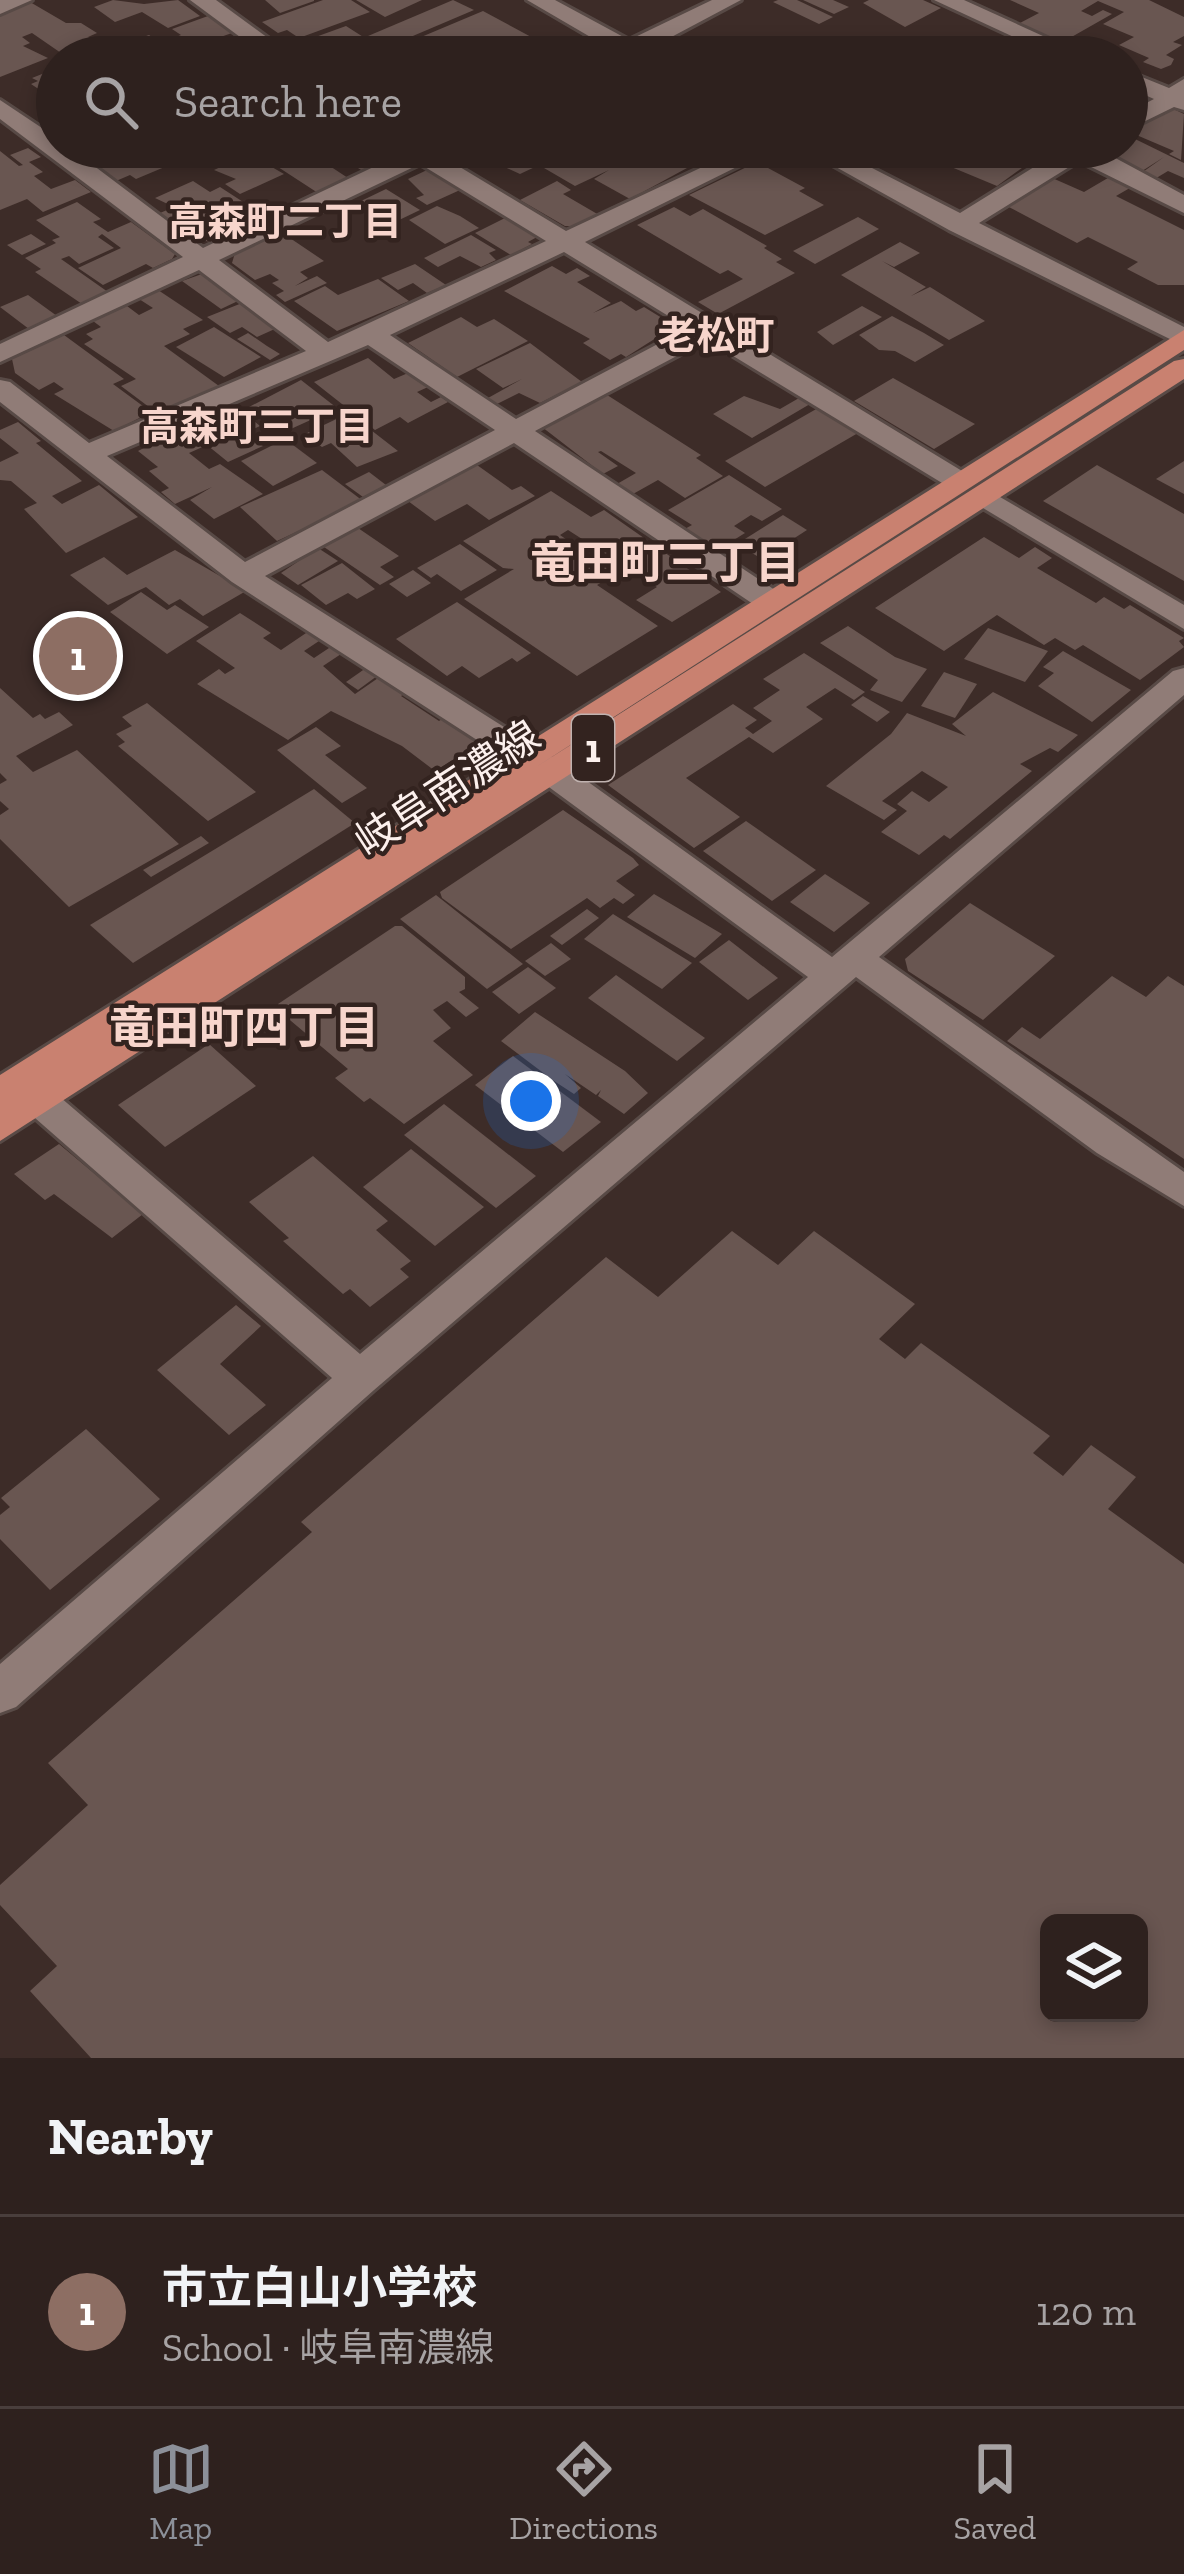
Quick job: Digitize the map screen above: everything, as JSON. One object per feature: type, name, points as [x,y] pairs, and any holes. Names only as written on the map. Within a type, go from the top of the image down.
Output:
[{"type":"main road","name":"岐阜南濃線","points":[[0,1126],[540,764],[970,488],[1184,338]]},
{"type":"main road","name":"岐阜南濃線","points":[[0,1093],[540,764],[770,601],[1184,367]]},
{"type":"street","points":[[0,8],[21,0]]},
{"type":"street","points":[[201,0],[252,36]]},
{"type":"street","points":[[538,0],[598,36]]},
{"type":"street","points":[[662,36],[730,0]]},
{"type":"street","points":[[945,0],[1028,36]]},
{"type":"street","points":[[1148,85],[1180,96]]},
{"type":"street","points":[[1148,112],[1180,96]]},
{"type":"street","points":[[0,107],[36,134]]},
{"type":"street","points":[[82,168],[326,353]]},
{"type":"street","points":[[0,354],[385,168]]},
{"type":"street","points":[[450,168],[1184,619]]},
{"type":"street","points":[[83,456],[370,334],[721,168]]},
{"type":"street","points":[[851,168],[1184,338]]},
{"type":"street","points":[[958,225],[1048,168]]},
{"type":"street","points":[[1116,168],[1184,205]]},
{"type":"street","points":[[243,575],[710,326]]},
{"type":"street","points":[[370,334],[770,601]]},
{"type":"street","points":[[0,388],[243,575],[540,764],[1184,1191]]},
{"type":"street","points":[[0,1692],[360,1378],[1184,678]]},
{"type":"street","points":[[40,1101],[360,1378]]},
{"type":"building","points":[[113,0],[144,4],[178,0],[200,16],[168,28],[142,12],[115,22],[94,7]]},
{"type":"building","points":[[265,0],[314,0],[314,1],[280,13]]},
{"type":"building","points":[[323,0],[351,0],[370,12],[304,36],[287,30],[278,33],[262,22]]},
{"type":"building","points":[[356,0],[422,0],[385,17]]},
{"type":"building","points":[[453,0],[474,10],[413,36],[368,36]]},
{"type":"building","points":[[797,0],[833,17],[819,24],[773,2]]},
{"type":"building","points":[[803,0],[833,0],[849,7],[834,14]]},
{"type":"building","points":[[923,0],[941,8],[905,27],[863,3]]},
{"type":"building","points":[[1010,0],[1149,0],[1184,17],[1184,36],[1173,42],[1182,45],[1166,55],[1174,59],[1171,65],[1161,69],[1148,64],[1148,36],[1132,36],[1103,24],[1124,12],[1098,1],[1081,11],[1092,16],[1103,10],[1112,14],[1073,36],[1045,36],[1018,24],[1039,13]]},
{"type":"building","points":[[30,2],[66,23],[81,23],[97,33],[22,37],[30,43],[23,46],[36,52],[36,63],[0,77],[0,13]]},
{"type":"building","points":[[483,11],[529,36],[424,36]]},
{"type":"building","points":[[208,16],[232,33],[178,36],[172,29]]},
{"type":"building","points":[[346,26],[362,36],[318,36]]},
{"type":"building","points":[[1165,105],[1184,114],[1181,160],[1169,154],[1174,151],[1148,140],[1148,117]]},
{"type":"building","points":[[1148,145],[1184,163],[1184,178],[1168,171],[1153,180],[1140,174],[1164,157],[1148,167]]},
{"type":"building","points":[[28,148],[36,154],[29,162],[43,172],[34,176],[51,189],[75,180],[91,192],[43,212],[27,199],[0,210],[0,151],[23,165],[10,155]]},
{"type":"building","points":[[98,168],[162,168],[136,179],[130,175],[116,181]]},
{"type":"building","points":[[274,168],[284,174],[240,194],[225,184],[236,179],[214,170]]},
{"type":"building","points":[[280,168],[333,168],[348,178],[318,193]]},
{"type":"building","points":[[544,168],[687,168],[630,199],[594,179],[609,170],[575,186]]},
{"type":"building","points":[[745,168],[768,168],[805,188],[799,191],[824,205],[765,235],[689,195]]},
{"type":"building","points":[[954,168],[1022,168],[997,186]]},
{"type":"building","points":[[427,170],[460,190],[427,205],[416,198],[424,195],[408,179]]},
{"type":"building","points":[[1113,175],[1135,185],[1116,196],[1184,230],[1184,285],[1158,285],[1127,269],[1138,262],[1088,237],[1077,243],[1005,205],[1050,177],[1084,192]]},
{"type":"building","points":[[193,181],[210,192],[220,187],[254,209],[239,216],[251,224],[214,242],[196,240],[160,213],[174,207],[155,198]]},
{"type":"building","points":[[557,181],[571,190],[563,194],[599,215],[577,226],[565,226],[520,200]]},
{"type":"building","points":[[386,189],[420,210],[395,222],[361,201]]},
{"type":"building","points":[[77,202],[101,219],[93,222],[108,232],[131,222],[175,254],[153,268],[146,264],[103,285],[78,268],[121,248],[102,234],[98,237],[114,248],[79,264],[69,256],[61,259],[108,292],[82,304],[35,272],[41,269],[25,258],[60,237],[36,220]]},
{"type":"building","points":[[437,206],[479,228],[445,244],[409,220]]},
{"type":"building","points":[[674,207],[690,216],[703,209],[767,246],[764,248],[782,259],[776,262],[795,273],[718,314],[698,302],[743,279],[728,270],[720,274],[637,225]]},
{"type":"building","points":[[858,217],[879,229],[815,264],[793,251]]},
{"type":"building","points":[[505,218],[537,237],[511,255],[475,233]]},
{"type":"building","points":[[281,232],[324,261],[300,272],[308,278],[295,286],[317,276],[327,283],[285,302],[276,295],[284,291],[272,283],[279,280],[270,274],[255,280],[232,263],[235,253]]},
{"type":"building","points":[[31,234],[46,244],[22,255],[7,245]]},
{"type":"building","points":[[471,235],[496,250],[489,253],[496,260],[481,267],[460,256],[438,267],[424,258]]},
{"type":"building","points":[[900,242],[920,253],[894,267],[882,261],[926,287],[911,296],[930,287],[985,321],[949,340],[841,275]]},
{"type":"building","points":[[415,264],[446,285],[427,293],[413,283],[398,290],[381,278]]},
{"type":"building","points":[[552,266],[566,274],[577,268],[590,276],[577,282],[611,303],[593,313],[621,301],[636,311],[644,307],[675,326],[626,357],[621,354],[610,360],[583,343],[590,339],[504,291]]},
{"type":"building","points":[[202,274],[240,300],[221,309],[182,281]]},
{"type":"building","points":[[378,279],[409,301],[337,331],[294,301],[325,286],[338,295]]},
{"type":"building","points":[[158,290],[203,320],[183,329],[190,334],[164,346],[219,386],[157,413],[121,386],[136,379],[84,344],[93,339],[86,334],[101,327],[93,321],[127,306],[139,315],[153,308],[139,299]]},
{"type":"building","points":[[28,295],[57,316],[29,329],[0,307]]},
{"type":"building","points":[[242,303],[277,328],[257,337],[242,327],[230,333],[207,317]]},
{"type":"building","points":[[862,306],[882,317],[833,345],[817,332]]},
{"type":"building","points":[[892,316],[944,345],[915,362],[895,351],[879,350],[859,335]]},
{"type":"building","points":[[461,317],[477,327],[494,319],[528,341],[457,377],[408,343]]},
{"type":"building","points":[[214,327],[261,357],[224,377],[176,347]]},
{"type":"building","points":[[248,333],[280,354],[270,360],[237,339]]},
{"type":"building","points":[[64,335],[124,379],[113,384],[151,412],[114,431],[54,394],[64,389],[54,382],[39,390],[15,373],[12,359]]},
{"type":"building","points":[[530,343],[582,382],[540,403],[519,393],[497,404],[488,398],[522,379],[503,388],[476,369]]},
{"type":"building","points":[[368,358],[394,379],[408,373],[428,387],[417,392],[431,402],[441,397],[448,402],[408,423],[400,417],[375,430],[314,382]]},
{"type":"building","points":[[893,378],[975,424],[934,449],[854,401]]},
{"type":"building","points":[[301,380],[337,408],[282,433],[249,407]]},
{"type":"building","points":[[604,393],[701,455],[696,458],[723,476],[685,498],[658,480],[633,494],[617,484],[636,473],[601,451],[618,466],[603,474],[542,427]]},
{"type":"building","points":[[744,396],[780,409],[799,398],[810,404],[752,438],[713,414]]},
{"type":"building","points":[[232,403],[260,426],[247,432],[263,446],[228,462],[207,445],[189,453],[209,469],[220,464],[263,494],[214,519],[190,500],[212,487],[175,504],[161,492],[169,488],[149,471],[158,467],[138,451]]},
{"type":"building","points":[[818,408],[858,433],[765,487],[725,461]]},
{"type":"building","points":[[349,413],[398,451],[357,467],[331,443],[322,447],[305,434]]},
{"type":"building","points":[[18,422],[82,481],[52,496],[62,504],[99,485],[138,517],[66,553],[24,509],[37,503],[11,481],[0,480],[0,462],[19,453],[0,438],[0,430]]},
{"type":"building","points":[[285,439],[317,463],[273,486],[241,461]]},
{"type":"building","points":[[1184,461],[1184,494],[1156,479]]},
{"type":"building","points":[[477,465],[512,490],[521,486],[535,496],[489,520],[467,504],[435,521],[408,501]]},
{"type":"building","points":[[1097,465],[1184,514],[1184,581],[1043,501]]},
{"type":"building","points":[[322,470],[363,501],[277,541],[240,507]]},
{"type":"building","points":[[369,472],[386,485],[363,497],[345,484]]},
{"type":"building","points":[[729,475],[782,509],[762,521],[751,515],[734,526],[745,533],[713,553],[681,531],[692,525],[668,510]]},
{"type":"building","points":[[551,491],[591,517],[604,510],[721,592],[672,622],[636,600],[657,587],[568,530],[560,535],[616,574],[597,585],[658,626],[577,676],[464,599],[514,569],[503,568],[463,541]]},
{"type":"building","points":[[783,515],[807,530],[762,559],[737,544]]},
{"type":"building","points":[[358,528],[399,556],[380,567],[394,577],[380,585],[324,547]]},
{"type":"building","points":[[984,537],[1019,558],[1035,547],[1052,558],[1037,568],[1096,603],[1104,597],[1124,609],[1130,605],[1184,638],[1179,641],[1184,647],[1140,680],[1083,645],[1075,650],[1055,638],[1044,645],[997,615],[944,651],[875,608]]},
{"type":"building","points":[[460,544],[497,570],[461,591],[437,574],[431,578],[417,568]]},
{"type":"building","points":[[318,548],[338,561],[298,585],[281,573]]},
{"type":"building","points":[[175,550],[246,591],[203,616],[180,599],[169,605],[146,587],[108,605],[70,575],[104,557],[127,575]]},
{"type":"building","points":[[342,563],[375,589],[357,599],[348,593],[326,605],[301,585]]},
{"type":"building","points":[[413,570],[431,583],[407,597],[389,584]]},
{"type":"building","points":[[141,592],[167,610],[175,605],[209,627],[167,654],[110,612]]},
{"type":"building","points":[[457,602],[531,653],[517,662],[512,658],[479,678],[462,666],[447,676],[396,639]]},
{"type":"building","points":[[240,613],[271,633],[263,638],[281,650],[309,631],[322,639],[304,651],[314,658],[332,646],[344,652],[323,666],[355,694],[381,676],[439,721],[445,717],[483,741],[435,771],[402,746],[331,711],[288,740],[197,684],[219,669],[225,674],[235,668],[196,641]]},
{"type":"building","points":[[848,626],[895,657],[927,669],[902,702],[870,690],[878,680],[820,643]]},
{"type":"building","points":[[988,628],[1048,651],[1025,682],[964,659]]},
{"type":"building","points":[[1063,651],[1131,690],[1092,722],[1038,686],[1054,673],[1043,667]]},
{"type":"building","points":[[804,653],[865,692],[854,700],[835,688],[806,707],[823,719],[773,753],[749,737],[686,778],[740,817],[694,848],[608,785],[733,704],[757,720],[745,728],[753,734],[772,721],[753,708],[780,690],[763,679]]},
{"type":"building","points":[[366,668],[377,676],[358,690],[346,682]]},
{"type":"building","points":[[944,672],[977,684],[955,718],[921,706]]},
{"type":"building","points":[[0,688],[33,718],[40,714],[45,719],[59,712],[73,725],[16,756],[33,772],[77,750],[179,844],[69,907],[0,839],[0,815],[9,809],[0,801],[0,784],[7,780],[0,773]]},
{"type":"building","points":[[993,692],[1078,735],[1058,752],[1050,748],[1020,764],[1032,771],[950,839],[944,835],[919,855],[881,832],[907,811],[897,804],[912,791],[929,802],[948,787],[922,771],[882,801],[897,810],[884,820],[826,786],[891,734],[907,713],[966,736],[952,724]]},
{"type":"building","points":[[863,696],[890,712],[877,722],[851,705]]},
{"type":"building","points":[[147,703],[256,792],[208,821],[118,746],[125,742],[116,734],[132,726],[122,717]]},
{"type":"building","points":[[316,727],[341,746],[325,755],[367,788],[342,803],[277,750]]},
{"type":"building","points":[[314,789],[355,823],[133,963],[90,925]]},
{"type":"building","points":[[563,810],[639,865],[616,881],[635,895],[623,904],[614,898],[600,908],[587,898],[511,949],[442,898],[440,892]]},
{"type":"building","points":[[746,821],[816,870],[772,901],[703,851]]},
{"type":"building","points":[[201,836],[209,843],[151,877],[143,870]]},
{"type":"building","points":[[825,874],[870,903],[834,932],[790,902]]},
{"type":"building","points":[[654,894],[722,934],[695,958],[627,917]]},
{"type":"building","points":[[436,895],[523,964],[487,989],[400,919]]},
{"type":"building","points":[[970,903],[1055,956],[983,1020],[908,971],[905,959]]},
{"type":"building","points":[[587,909],[599,918],[562,945],[550,936]]},
{"type":"building","points":[[613,914],[692,963],[662,989],[584,939]]},
{"type":"building","points":[[395,926],[402,926],[465,977],[465,989],[459,992],[479,1008],[466,1017],[447,1001],[433,1010],[451,1028],[433,1041],[473,1075],[404,1124],[370,1098],[364,1102],[335,1078],[348,1069],[278,1010],[278,1004]]},
{"type":"building","points":[[729,940],[778,978],[748,1000],[699,962]]},
{"type":"building","points":[[551,943],[571,959],[545,976],[525,961]]},
{"type":"building","points":[[528,967],[556,988],[519,1014],[492,992]]},
{"type":"building","points":[[616,975],[705,1038],[677,1061],[588,998]]},
{"type":"building","points":[[1112,976],[1146,997],[1168,976],[1184,986],[1184,1159],[1007,1041],[1022,1027],[1040,1039]]},
{"type":"building","points":[[535,1012],[625,1071],[648,1093],[624,1114],[598,1096],[601,1090],[596,1095],[565,1074],[581,1088],[574,1094],[554,1081],[501,1041]]},
{"type":"building","points":[[209,1044],[256,1086],[165,1147],[118,1105]]},
{"type":"building","points":[[513,1056],[601,1122],[563,1152],[475,1085]]},
{"type":"building","points":[[444,1104],[536,1176],[496,1208],[404,1135]]},
{"type":"building","points":[[59,1144],[143,1214],[112,1238],[54,1194],[45,1200],[14,1174]]},
{"type":"building","points":[[411,1149],[484,1207],[435,1246],[363,1187]]},
{"type":"building","points":[[313,1156],[388,1221],[376,1230],[411,1261],[400,1269],[409,1277],[370,1307],[350,1289],[343,1294],[283,1241],[289,1238],[249,1202]]},
{"type":"building","points":[[732,1231],[778,1265],[814,1231],[915,1304],[879,1339],[905,1359],[921,1343],[1050,1436],[1033,1453],[1063,1476],[1091,1445],[1136,1477],[1108,1509],[1184,1564],[1184,2058],[91,2058],[30,1991],[57,1966],[0,1905],[0,1885],[88,1805],[48,1763],[312,1532],[301,1522],[606,1257],[658,1297]]},
{"type":"building","points":[[236,1305],[261,1326],[220,1364],[266,1405],[229,1435],[157,1370]]},
{"type":"building","points":[[86,1429],[160,1499],[50,1590],[0,1539],[0,1515],[10,1507],[1,1498]]},
{"type":"place","name":"市立白山小学校","points":[[78,656]]},
{"type":"district","name":"高森町二丁目","points":[[285,221]]},
{"type":"district","name":"老松町","points":[[716,335]]},
{"type":"district","name":"高森町三丁目","points":[[257,426]]},
{"type":"district","name":"竜田町三丁目","points":[[665,562]]},
{"type":"district","name":"竜田町四丁目","points":[[244,1027]]}]
